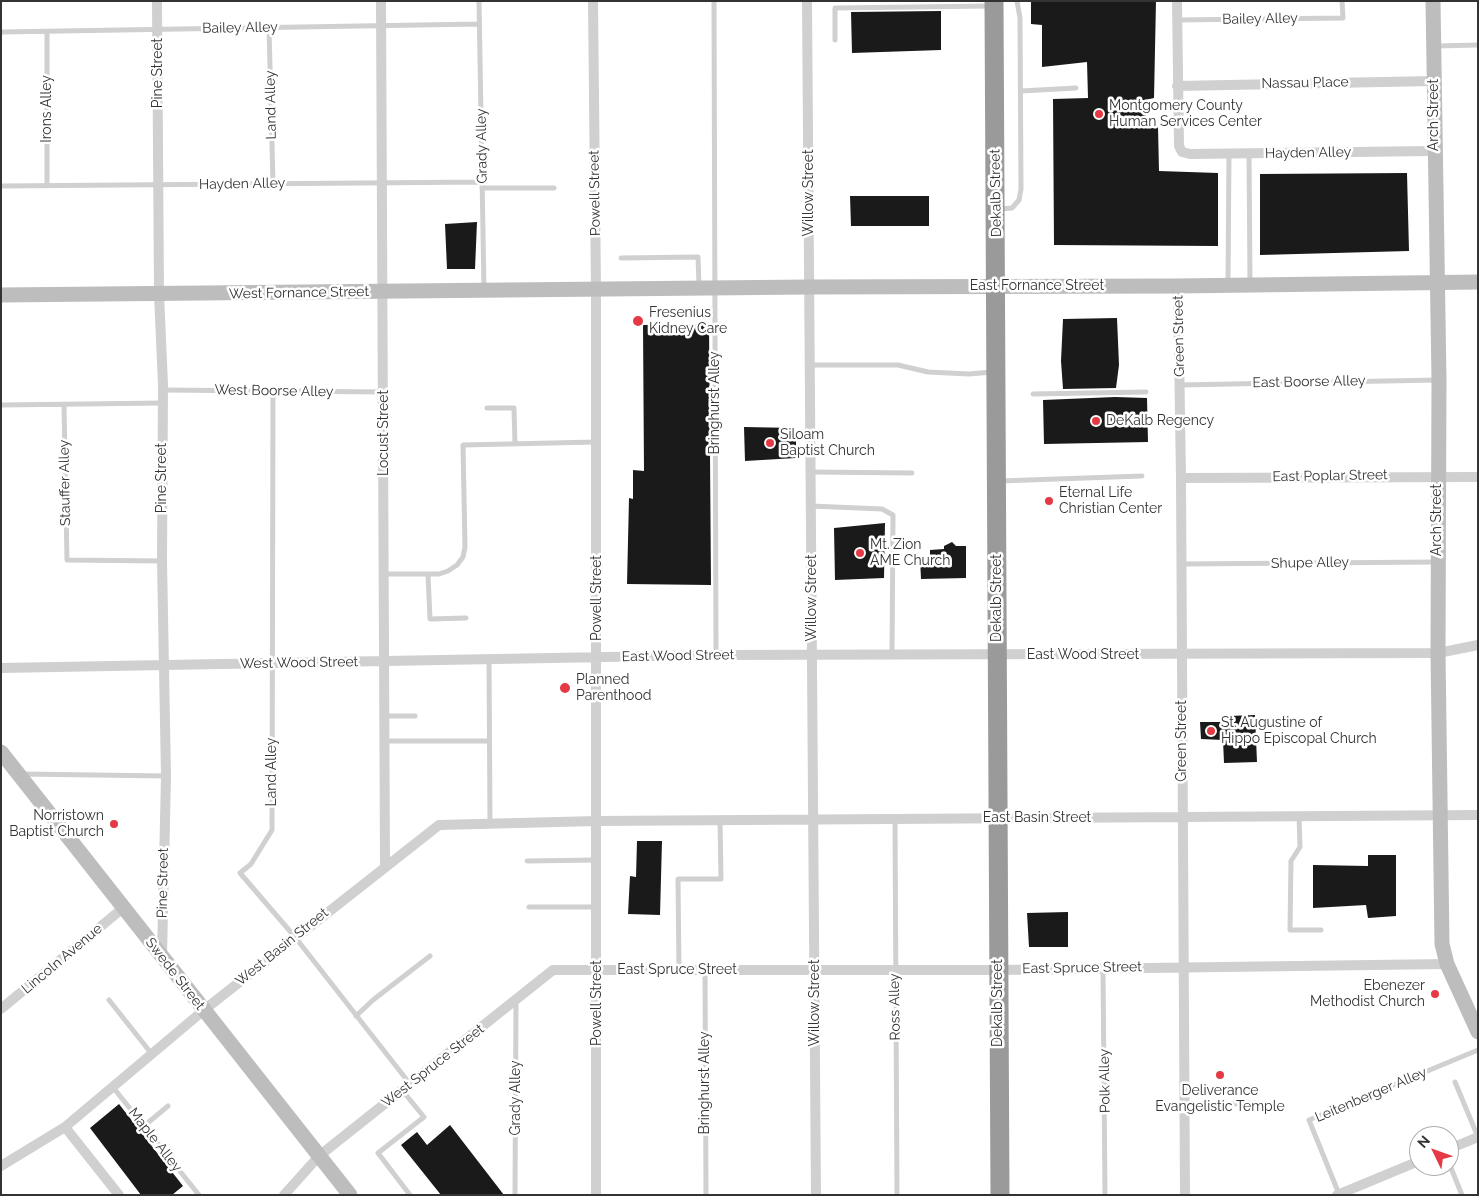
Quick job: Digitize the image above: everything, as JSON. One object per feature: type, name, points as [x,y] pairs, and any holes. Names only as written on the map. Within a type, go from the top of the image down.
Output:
[{"type":"highway","name":"Dekalb Street","points":[[994,4],[997,286],[1000,1195]]},
{"type":"street","name":"Pine Street","points":[[158,1],[159,294],[163,390],[162,560],[166,776],[162,955]]},
{"type":"street","name":"Locust Street","points":[[381,1],[383,25],[381,181],[384,292],[383,661],[385,866]]},
{"type":"street","name":"Powell Street","points":[[593,1],[597,658],[596,1195]]},
{"type":"street","name":"Willow Street","points":[[807,1],[816,1195]]},
{"type":"street","points":[[1177,1],[1177,86]]},
{"type":"street","name":"Arch Street","points":[[1433,1],[1439,380],[1437,475],[1442,944],[1447,964],[1478,1032]]},
{"type":"street","name":"Nassau Place","points":[[1177,86],[1434,81]]},
{"type":"street","name":"Hayden Alley","points":[[1177,86],[1179,146],[1182,152],[1249,154],[1434,151]]},
{"type":"street","name":"East Fornance Street","points":[[596,290],[809,287],[1228,286],[1478,282]]},
{"type":"street","name":"Green Street","points":[[1178,286],[1185,967],[1185,1195]]},
{"type":"street","name":"West Fornance Street","points":[[1,295],[596,290]]},
{"type":"street","name":"East Poplar Street","points":[[1181,478],[1437,475],[1478,477]]},
{"type":"street","name":"East Wood Street","points":[[597,658],[716,655],[1438,654],[1478,645]]},
{"type":"street","name":"West Wood Street","points":[[1,668],[597,658]]},
{"type":"street","name":"Swede Street","points":[[1,752],[350,1195]]},
{"type":"street","name":"East Basin Street","points":[[597,821],[1478,815]]},
{"type":"street","name":"West Basin Street","points":[[1,1166],[65,1127],[151,1053],[294,937],[439,825],[597,821]]},
{"type":"street","name":"Lincoln Avenue","points":[[1,1009],[123,908]]},
{"type":"street","name":"East Spruce Street","points":[[597,970],[998,970],[1103,967],[1447,964]]},
{"type":"street","name":"West Spruce Street","points":[[284,1195],[319,1156],[553,970],[597,970]]},
{"type":"street","points":[[65,1127],[119,1195]]},
{"type":"street","points":[[1459,1145],[1478,1137]]},
{"type":"street","points":[[1338,1194],[1409,1165]]},
{"type":"lane","name":"Grady Alley","points":[[479,1],[484,290]]},
{"type":"lane","name":"Bringhurst Alley","points":[[714,1],[716,655]]},
{"type":"lane","points":[[996,209],[1012,208],[1019,200],[1022,181],[1020,18],[1017,1]]},
{"type":"lane","name":"Bailey Alley","points":[[1177,20],[1343,18],[1342,1]]},
{"type":"lane","points":[[835,40],[835,8],[994,4]]},
{"type":"lane","name":"Bailey Alley","points":[[1,32],[480,24]]},
{"type":"lane","name":"Land Alley","points":[[269,28],[273,183]]},
{"type":"lane","name":"Irons Alley","points":[[47,186],[48,32]]},
{"type":"lane","points":[[1433,46],[1478,45]]},
{"type":"lane","points":[[1021,91],[1076,88]]},
{"type":"lane","points":[[1228,154],[1228,286]]},
{"type":"lane","points":[[1249,154],[1250,285]]},
{"type":"lane","name":"Hayden Alley","points":[[1,186],[158,186],[381,181],[554,188]]},
{"type":"lane","points":[[621,258],[698,258],[699,288]]},
{"type":"lane","points":[[810,365],[898,364],[928,372],[970,374],[997,371]]},
{"type":"lane","name":"East Boorse Alley","points":[[1180,385],[1439,380]]},
{"type":"lane","name":"West Boorse Alley","points":[[163,390],[384,392]]},
{"type":"lane","name":"Land Alley","points":[[273,390],[272,830],[251,864],[240,873],[294,937],[356,1016],[406,1087],[424,1117],[378,1153],[410,1195]]},
{"type":"lane","points":[[1033,394],[1146,392]]},
{"type":"lane","points":[[1,405],[64,406],[163,403]]},
{"type":"lane","name":"Stauffer Alley","points":[[64,406],[67,560],[162,560]]},
{"type":"lane","points":[[487,408],[514,408],[514,444]]},
{"type":"lane","points":[[384,574],[428,574],[448,571],[457,565],[463,557],[465,547],[462,445],[596,442]]},
{"type":"lane","points":[[811,472],[912,473]]},
{"type":"lane","points":[[997,481],[1142,476]]},
{"type":"lane","points":[[812,506],[882,509],[893,515],[892,656]]},
{"type":"lane","name":"Shupe Alley","points":[[1181,564],[1438,562]]},
{"type":"lane","points":[[428,574],[430,619],[466,618]]},
{"type":"lane","points":[[489,659],[490,823]]},
{"type":"lane","points":[[384,716],[415,716]]},
{"type":"lane","points":[[384,741],[489,741]]},
{"type":"lane","points":[[20,774],[166,776]]},
{"type":"lane","points":[[1299,817],[1300,847],[1291,861],[1290,930],[1320,930]]},
{"type":"lane","name":"Ross Alley","points":[[895,819],[894,969],[897,1195]]},
{"type":"lane","points":[[679,970],[678,879],[721,879],[720,820]]},
{"type":"lane","points":[[527,861],[597,860]]},
{"type":"lane","points":[[529,907],[597,907]]},
{"type":"lane","points":[[356,1016],[373,1000],[430,956]]},
{"type":"lane","name":"Polk Alley","points":[[1103,967],[1105,1195]]},
{"type":"lane","name":"Bringhurst Alley","points":[[705,970],[706,1195]]},
{"type":"lane","points":[[109,1000],[151,1053]]},
{"type":"lane","name":"Grady Alley","points":[[515,1195],[516,1000]]},
{"type":"lane","name":"Leitenberger Alley","points":[[1338,1194],[1310,1120],[1478,1050]]},
{"type":"lane","points":[[1455,1082],[1478,1137]]},
{"type":"lane","name":"Maple Alley","points":[[112,1086],[198,1195]]},
{"type":"lane","points":[[1185,1106],[1256,1103]]},
{"type":"lane","points":[[144,1126],[168,1106]]},
{"type":"lane","points":[[1454,1176],[1462,1195]]},
{"type":"building","name":"Montgomery County Human Services Center","points":[[1031,1],[1156,1],[1154,98],[1145,100],[1146,128],[1158,127],[1159,171],[1218,173],[1218,246],[1054,245],[1053,99],[1088,98],[1087,62],[1042,67],[1042,25],[1031,24]]},
{"type":"building","points":[[941,11],[941,50],[852,53],[851,12]]},
{"type":"building","points":[[1407,173],[1409,251],[1260,255],[1260,174]]},
{"type":"building","points":[[850,196],[929,196],[929,226],[851,226]]},
{"type":"building","points":[[477,222],[475,269],[447,269],[445,224]]},
{"type":"building","points":[[1117,318],[1119,365],[1116,388],[1063,389],[1061,361],[1063,319]]},
{"type":"building","points":[[709,324],[711,585],[627,584],[629,498],[633,499],[633,470],[644,471],[643,325]]},
{"type":"building","name":"DeKalb Regency","points":[[1115,397],[1147,398],[1148,442],[1044,444],[1043,400]]},
{"type":"building","name":"Siloam Baptist Church","points":[[744,427],[796,428],[796,458],[745,461]]},
{"type":"building","name":"Mt. Zion AME Church","points":[[885,523],[884,578],[835,580],[834,528]]},
{"type":"building","points":[[952,542],[956,546],[966,546],[966,578],[921,579],[920,558],[930,558],[930,550],[944,549],[944,546]]},
{"type":"building","points":[[1255,715],[1257,762],[1224,763],[1223,740],[1201,739],[1200,722],[1229,722],[1229,716]]},
{"type":"building","points":[[637,841],[662,841],[660,915],[628,914],[630,876],[636,877]]},
{"type":"building","points":[[1368,855],[1396,855],[1396,916],[1368,918],[1366,905],[1313,908],[1313,865],[1368,866]]},
{"type":"building","points":[[1068,912],[1068,947],[1029,947],[1027,913]]},
{"type":"building","points":[[119,1104],[183,1186],[172,1195],[141,1195],[90,1128]]},
{"type":"building","points":[[450,1125],[504,1195],[441,1195],[401,1145],[417,1132],[427,1145]]},
{"type":"place","name":"Montgomery County Human Services Center","points":[[1099,114]]},
{"type":"place","name":"Fresenius Kidney Care","points":[[638,321]]},
{"type":"place","name":"DeKalb Regency","points":[[1096,421]]},
{"type":"place","name":"Siloam Baptist Church","points":[[770,443]]},
{"type":"place","name":"Eternal Life Christian Center","points":[[1049,501]]},
{"type":"place","name":"Mt. Zion AME Church","points":[[860,553]]},
{"type":"place","name":"Planned Parenthood","points":[[565,688]]},
{"type":"place","name":"St. Augustine of Hippo Episcopal Church","points":[[1211,731]]},
{"type":"place","name":"Norristown Baptist Church","points":[[114,824]]},
{"type":"place","name":"Ebenezer Methodist Church","points":[[1435,994]]},
{"type":"place","name":"Deliverance Evangelistic Temple","points":[[1220,1075]]}]
